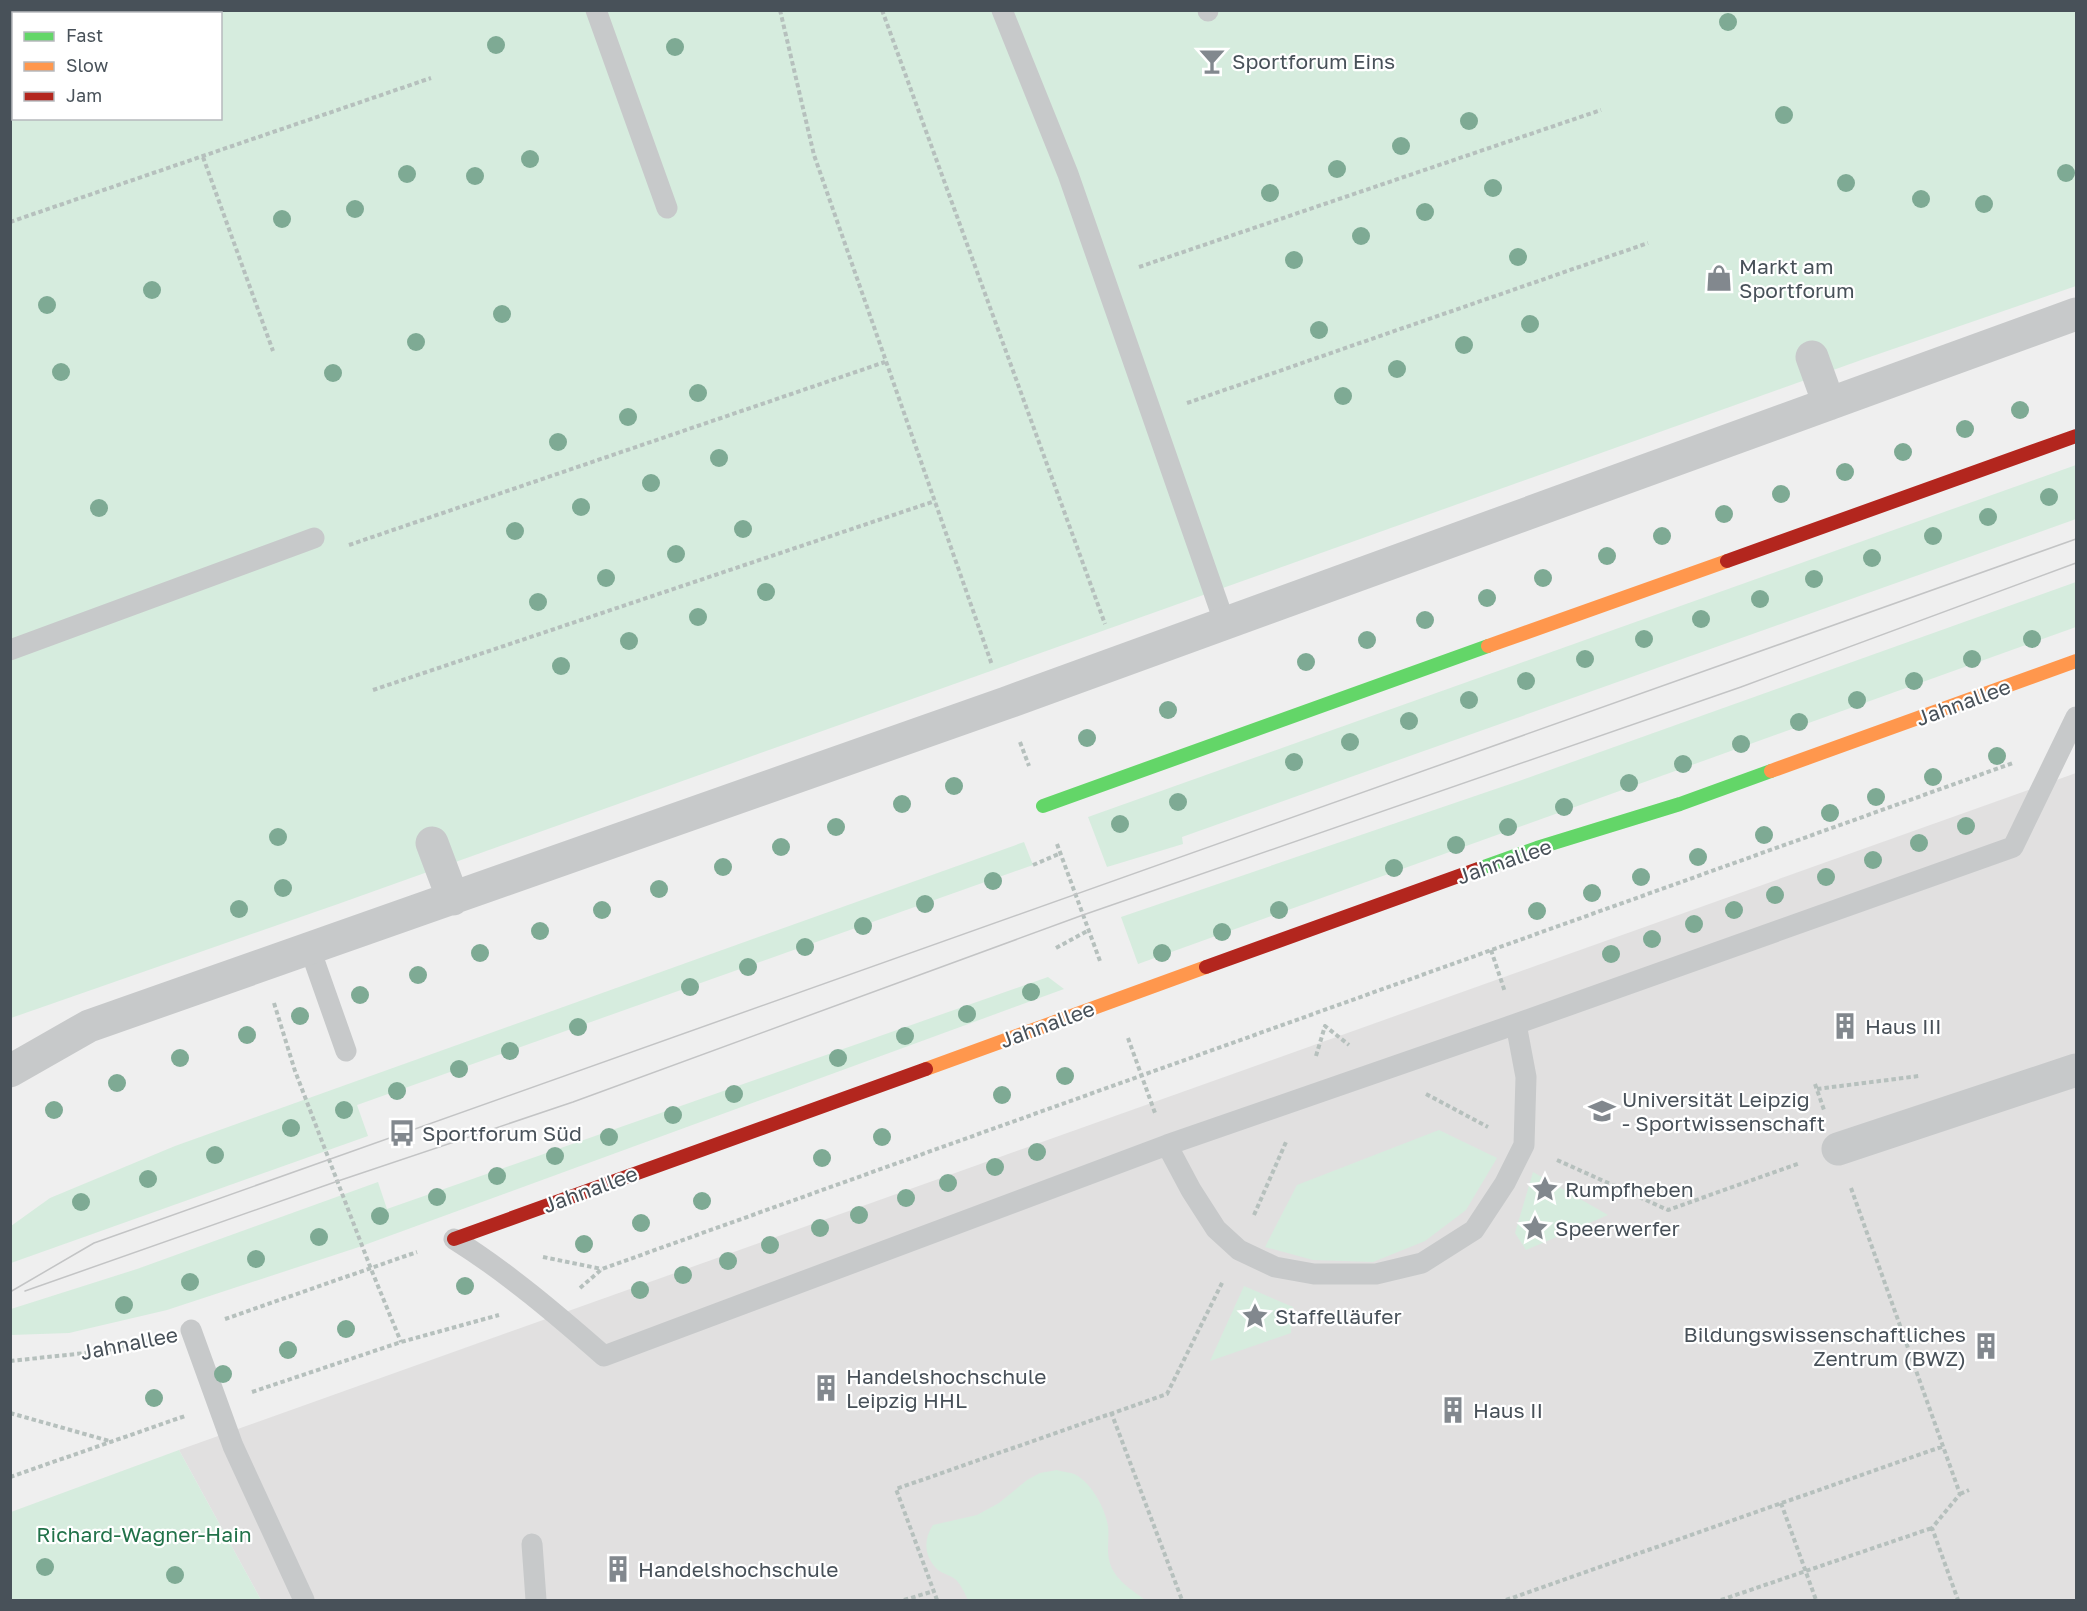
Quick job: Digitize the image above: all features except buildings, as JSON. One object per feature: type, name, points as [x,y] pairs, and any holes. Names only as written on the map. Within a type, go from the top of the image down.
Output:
[{"type":"main road","points":[[1043,806],[2076,436]]},
{"type":"main road","name":"Jahnallee","points":[[454,1239],[1537,848],[1680,804],[2076,661]]},
{"type":"street","points":[[10,1071],[89,1026],[1006,703],[2076,314]]},
{"type":"street","points":[[1812,357],[1829,404]]},
{"type":"street","points":[[432,843],[453,899]]},
{"type":"street","points":[[1838,1149],[2076,1070]]},
{"type":"lane","points":[[596,10],[667,208]]},
{"type":"lane","points":[[1002,10],[1068,174],[1225,624]]},
{"type":"lane","points":[[10,650],[314,538]]},
{"type":"lane","points":[[454,1239],[484,1258],[543,1303],[604,1356],[1167,1145],[2013,848],[2076,717]]},
{"type":"lane","points":[[310,949],[346,1051]]},
{"type":"lane","points":[[1167,1145],[1191,1190],[1216,1229],[1239,1250],[1275,1267],[1314,1274],[1376,1274],[1422,1263],[1474,1230],[1505,1182],[1524,1145],[1526,1077],[1516,1024]]},
{"type":"lane","points":[[191,1330],[233,1446],[304,1600]]},
{"type":"lane","points":[[532,1544],[536,1600]]},
{"type":"path","points":[[780,10],[814,155],[1006,703],[1167,1145]]},
{"type":"path","points":[[882,10],[1119,662]]},
{"type":"path","points":[[10,222],[431,78]]},
{"type":"path","points":[[1104,279],[1601,110]]},
{"type":"path","points":[[203,157],[273,351]]},
{"type":"path","points":[[1152,415],[1648,243]]},
{"type":"path","points":[[343,547],[885,362]]},
{"type":"path","points":[[373,690],[934,501]]},
{"type":"path","points":[[10,1477],[401,1342],[543,1303],[579,1290],[602,1269],[2063,745]]},
{"type":"path","points":[[1034,865],[1061,853]]},
{"type":"path","points":[[1056,948],[1089,930]]},
{"type":"path","points":[[1491,950],[1516,1024]]},
{"type":"path","points":[[262,965],[295,1071],[401,1342]]},
{"type":"path","points":[[937,1600],[896,1489],[1167,1394],[1239,1250],[1305,1097],[1324,1026],[1381,1070],[1524,1145],[1668,1210],[1838,1149],[1960,1494]]},
{"type":"path","points":[[1816,1089],[1928,1074]]},
{"type":"path","points":[[1815,1084],[1819,1096]]},
{"type":"path","name":"Jahnallee","points":[[10,1361],[104,1351],[191,1330],[454,1239]]},
{"type":"path","points":[[1111,1412],[1182,1600]]},
{"type":"path","points":[[10,1413],[113,1442]]},
{"type":"path","points":[[1506,1600],[1944,1446]]},
{"type":"path","points":[[1721,1600],[1932,1528],[1960,1494],[1969,1490]]},
{"type":"path","points":[[1781,1503],[1816,1600]]},
{"type":"path","points":[[1932,1528],[1958,1600]]},
{"type":"path","points":[[904,1600],[933,1591]]},
{"type":"shaded area","name":"Universität Leipzig - Sportwissenschaft","points":[[2076,773],[2076,1600],[261,1600],[179,1450]]},
{"type":"green space","points":[[10,11],[2076,11],[2076,286],[1864,359],[338,904],[11,1018]]},
{"type":"green space","points":[[2076,465],[2076,519],[1182,837],[1183,844],[1107,867],[1088,817]]},
{"type":"green space","points":[[2076,582],[2076,627],[1138,964],[1121,917],[1519,781]]},
{"type":"green space","points":[[1024,842],[1033,865],[357,1105],[368,1136],[11,1263],[11,1226],[50,1198],[175,1146]]},
{"type":"green space","points":[[1048,977],[1064,989],[359,1247],[167,1310],[69,1333],[11,1335],[11,1309],[137,1269],[378,1182],[387,1209]]},
{"type":"green space","points":[[1439,1130],[1497,1158],[1466,1210],[1425,1241],[1373,1262],[1313,1260],[1265,1247],[1297,1185]]},
{"type":"green space","points":[[1533,1172],[1608,1215],[1526,1250],[1515,1233]]},
{"type":"green space","points":[[1244,1286],[1293,1307],[1291,1333],[1210,1361]]},
{"type":"green space","name":"Richard-Wagner-Hain","points":[[179,1450],[261,1600],[11,1600],[11,1512]]},
{"type":"green space","points":[[1057,1470],[1076,1475],[1092,1490],[1101,1504],[1108,1526],[1108,1554],[1111,1566],[1128,1588],[1145,1600],[968,1600],[957,1581],[938,1570],[930,1560],[926,1542],[933,1525],[977,1515],[999,1503],[1027,1480],[1040,1473]]},
{"type":"tram line","points":[[10,1292],[94,1243],[2076,539]]},
{"type":"tram line","points":[[25,1291],[338,1181],[573,1102],[1083,915],[1741,687],[2076,563]]},
{"type":"traffic: fast","points":[[1043,806],[1488,646]]},
{"type":"traffic: fast","points":[[1478,869],[1537,848],[1680,804],[1771,771]]},
{"type":"traffic: slow","points":[[1488,646],[1727,561]]},
{"type":"traffic: slow","points":[[1771,771],[2076,661]]},
{"type":"traffic: slow","points":[[926,1069],[1206,967]]},
{"type":"traffic: jam","points":[[1727,561],[2076,436]]},
{"type":"traffic: jam","points":[[1206,967],[1478,869]]},
{"type":"traffic: jam","points":[[454,1239],[926,1069]]},
{"type":"place","name":"Sportforum Eins","points":[[1212,61]]},
{"type":"place","name":"Markt am Sportforum","points":[[1719,278]]},
{"type":"place","name":"Haus III","points":[[1845,1026]]},
{"type":"place","name":"Universität Leipzig - Sportwissenschaft","points":[[1602,1111]]},
{"type":"place","name":"Sportforum Süd","points":[[402,1133]]},
{"type":"place","name":"Rumpfheben","points":[[1545,1189]]},
{"type":"place","name":"Speerwerfer","points":[[1535,1228]]},
{"type":"place","name":"Staffelläufer","points":[[1255,1316]]},
{"type":"place","name":"Bildungswissenschaftliches Zentrum (BWZ)","points":[[1986,1346]]},
{"type":"place","name":"Handelshochschule Leipzig HHL","points":[[826,1388]]},
{"type":"place","name":"Haus II","points":[[1453,1410]]},
{"type":"place","name":"Handelshochschule","points":[[618,1569]]}]
